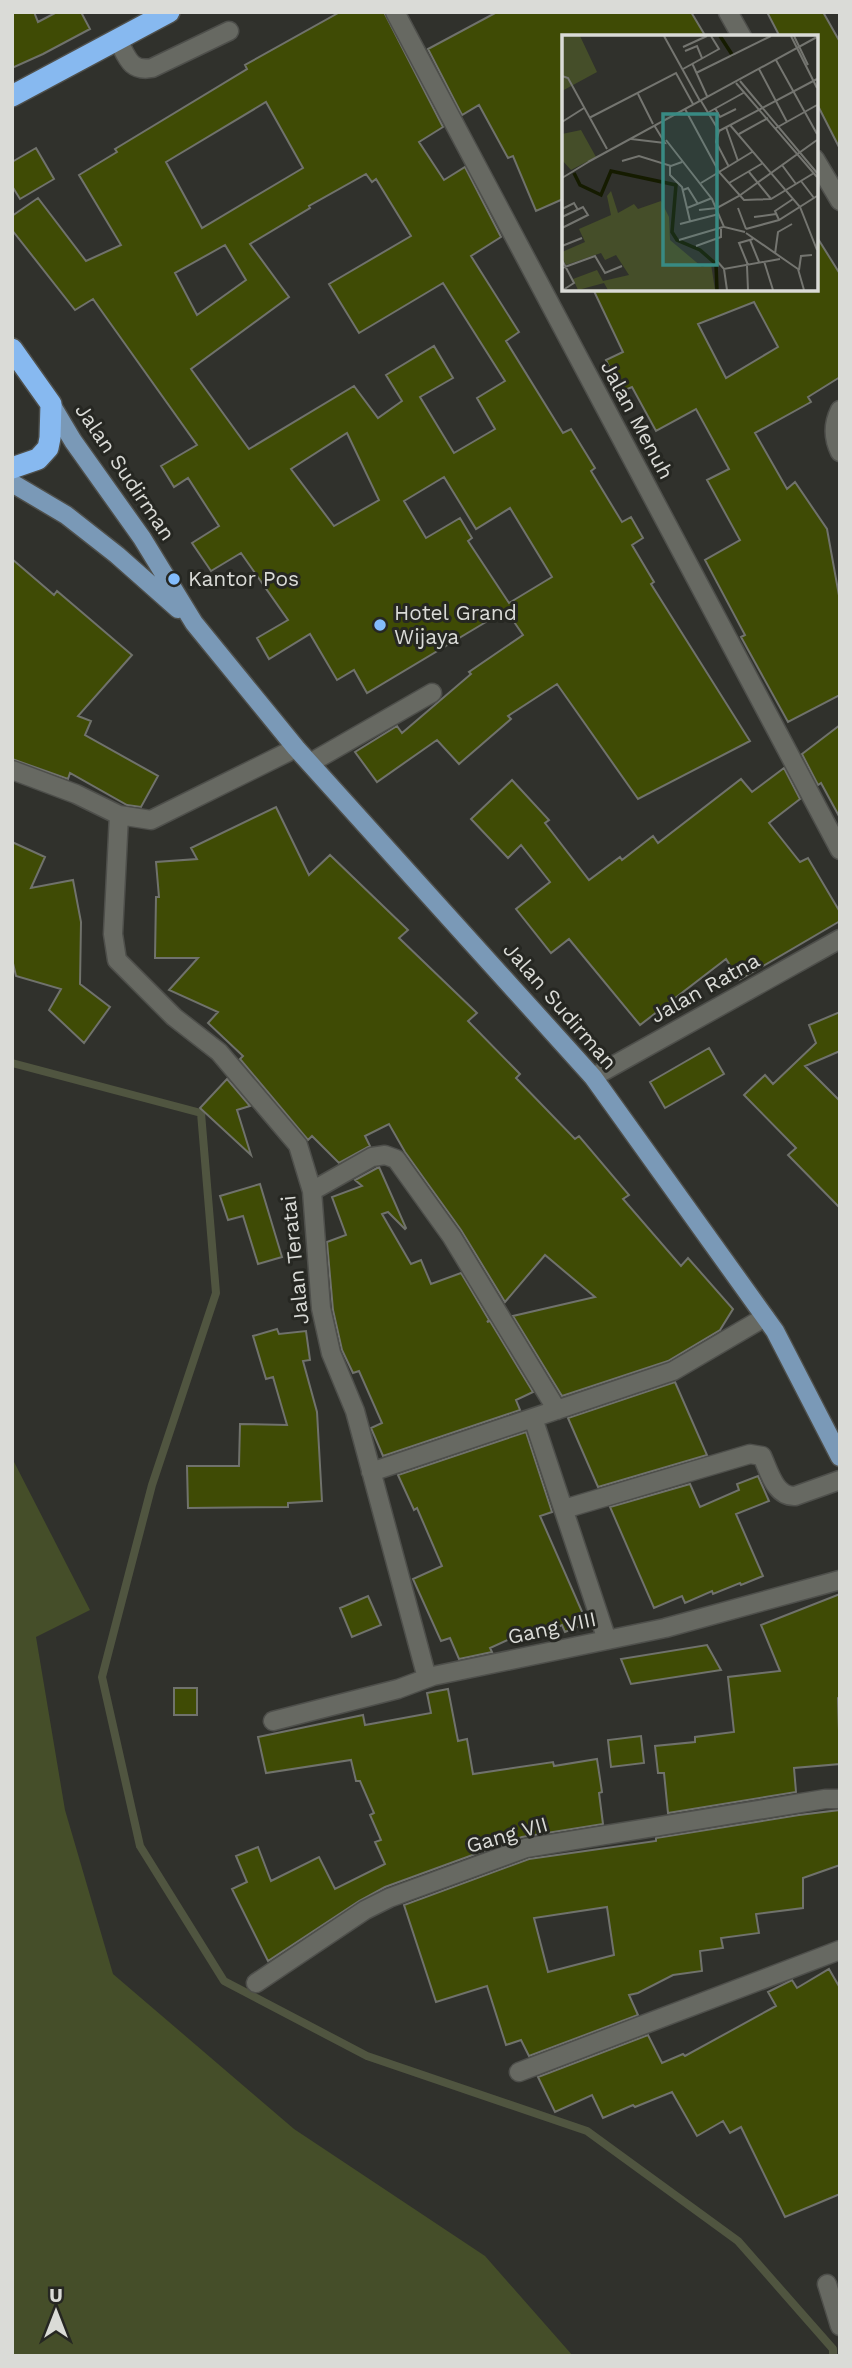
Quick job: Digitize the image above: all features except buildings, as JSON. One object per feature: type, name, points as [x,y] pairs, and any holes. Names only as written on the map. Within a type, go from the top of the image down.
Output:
[{"type":"highway","points":[[12,96],[169,12]]},
{"type":"highway","name":"Jalan Sudirman","points":[[12,349],[51,404]]},
{"type":"highway","points":[[12,468],[38,459],[48,449],[51,404]]},
{"type":"main road","name":"Jalan Sudirman","points":[[51,404],[142,538],[194,623],[296,748],[593,1077],[775,1331],[840,1457]]},
{"type":"main road","name":"Jalan Sudirman","points":[[12,483],[81,527],[194,623]]},
{"type":"street","name":"Jalan Menuh","points":[[395,12],[840,850]]},
{"type":"street","points":[[728,12],[741,35]]},
{"type":"street","points":[[118,40],[134,67],[142,70],[152,68],[229,31]]},
{"type":"street","points":[[817,165],[840,201]]},
{"type":"street","points":[[840,410],[834,431],[840,452]]},
{"type":"street","points":[[310,763],[432,693]]},
{"type":"street","points":[[12,770],[76,794],[119,815],[151,820],[296,748]]},
{"type":"street","name":"Jalan Teratai","points":[[119,815],[113,934],[117,960],[174,1017],[219,1052],[298,1145],[312,1191],[321,1308],[328,1342],[355,1411],[427,1678]]},
{"type":"street","name":"Jalan Ratna","points":[[593,1077],[840,939]]},
{"type":"street","points":[[312,1191],[372,1157],[385,1155],[397,1158],[453,1237],[556,1410]]},
{"type":"street","points":[[371,1472],[673,1371],[765,1317]]},
{"type":"street","points":[[533,1418],[607,1640]]},
{"type":"street","points":[[564,1509],[750,1454],[762,1456],[780,1492],[787,1496],[840,1480]]},
{"type":"street","name":"Gang VIII","points":[[273,1721],[398,1689],[427,1678],[665,1628],[840,1580]]},
{"type":"street","name":"Gang VII","points":[[256,1983],[365,1910],[389,1898],[526,1848],[825,1799],[840,1800]]},
{"type":"street","points":[[519,2072],[840,1950]]},
{"type":"street","points":[[827,2284],[840,2326]]},
{"type":"green space","points":[[12,1458],[90,1610],[36,1637],[65,1810],[113,1974],[294,2129],[485,2256],[573,2356],[12,2356]]},
{"type":"waterway","points":[[12,1063],[201,1113],[216,1293],[152,1485],[102,1677],[140,1846],[224,1981],[367,2056],[587,2131],[738,2241],[833,2349],[833,2356]]},
{"type":"place","name":"Kantor Pos","points":[[174,579]]},
{"type":"place","name":"Hotel Grand Wijaya","points":[[380,625]]}]
